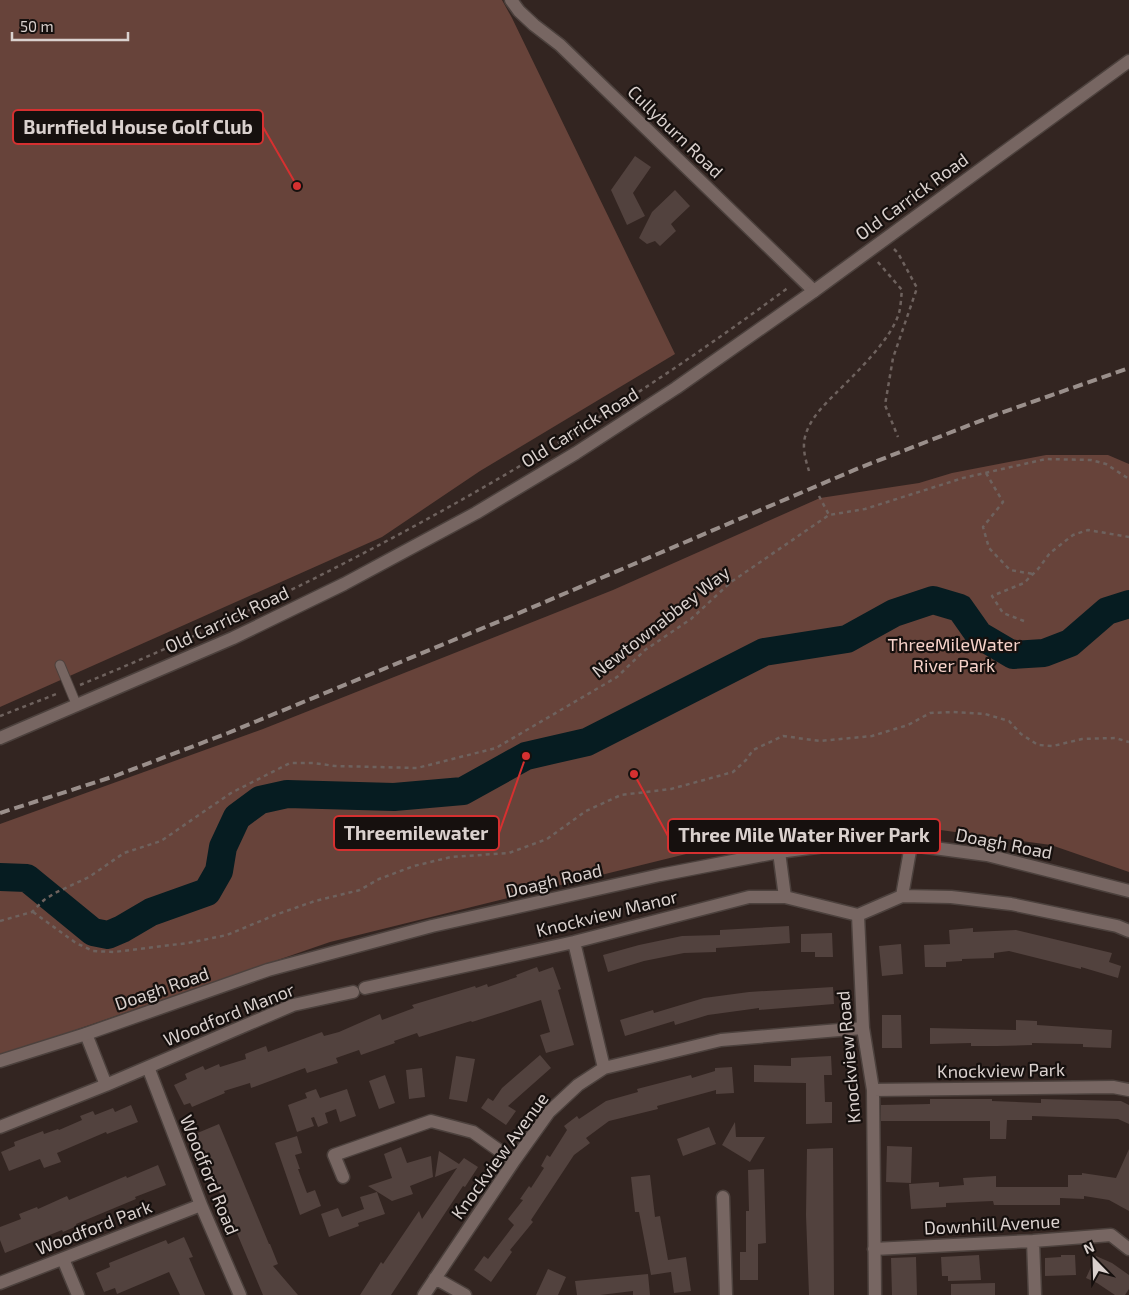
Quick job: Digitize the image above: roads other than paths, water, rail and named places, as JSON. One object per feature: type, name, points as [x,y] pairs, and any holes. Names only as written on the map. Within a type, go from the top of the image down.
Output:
[{"type":"street","name":"Cullyburn Road","points":[[511,0],[519,11],[560,45],[814,290]]},
{"type":"street","name":"Old Carrick Road","points":[[0,738],[233,638],[344,584],[476,513],[576,453],[676,388],[1129,61]]},
{"type":"street","name":"Doagh Road","points":[[0,1061],[86,1034],[268,970],[432,926],[660,875],[778,852],[847,843],[911,845],[988,855],[1129,892]]},
{"type":"street","points":[[902,896],[911,845]]},
{"type":"street","points":[[778,852],[785,897]]},
{"type":"street","points":[[858,914],[902,896],[951,897],[1011,904],[1117,926],[1129,931]]},
{"type":"street","name":"Knockview Manor","points":[[359,990],[574,942],[749,897],[785,897],[858,914]]},
{"type":"street","name":"Knockview Road","points":[[858,914],[863,1028],[873,1090],[874,1295]]},
{"type":"street","points":[[574,942],[604,1068]]},
{"type":"street","name":"Woodford Manor","points":[[0,1127],[293,1005],[359,990]]},
{"type":"street","name":"Knockview Avenue","points":[[424,1295],[549,1112],[578,1085],[604,1068],[721,1040],[863,1028]]},
{"type":"street","points":[[86,1034],[106,1084]]},
{"type":"street","name":"Woodford Road","points":[[148,1067],[201,1205],[240,1295]]},
{"type":"street","name":"Knockview Park","points":[[873,1090],[1114,1087],[1129,1090]]},
{"type":"street","points":[[343,1177],[334,1155],[431,1121],[473,1132],[514,1161]]},
{"type":"street","points":[[723,1198],[726,1295]]},
{"type":"street","name":"Woodford Park","points":[[0,1283],[201,1205]]},
{"type":"street","name":"Downhill Avenue","points":[[874,1249],[1111,1235],[1129,1249]]},
{"type":"street","points":[[1034,1241],[1035,1295]]},
{"type":"street","points":[[63,1258],[78,1295]]},
{"type":"street","points":[[435,1278],[464,1295]]},
{"type":"lane","points":[[60,665],[77,706]]},
{"type":"waterway","points":[[0,877],[27,878],[93,932],[108,935],[151,912],[207,892],[219,871],[223,847],[237,817],[260,800],[287,794],[394,797],[463,791],[526,756],[587,742],[764,652],[847,639],[894,613],[933,600],[960,608],[979,635],[1013,655],[1044,653],[1070,643],[1107,611],[1129,604]]},
{"type":"railway","points":[[0,813],[115,776],[228,733],[512,616],[859,468],[998,414],[1129,368]]},
{"type":"place","name":"Burnfield House Golf Club","points":[[297,186]]},
{"type":"place","name":"Threemilewater","points":[[526,756]]},
{"type":"place","name":"Three Mile Water River Park","points":[[634,774]]},
{"type":"park label","name":"ThreeMileWater River Park","points":[[954,655]]}]
